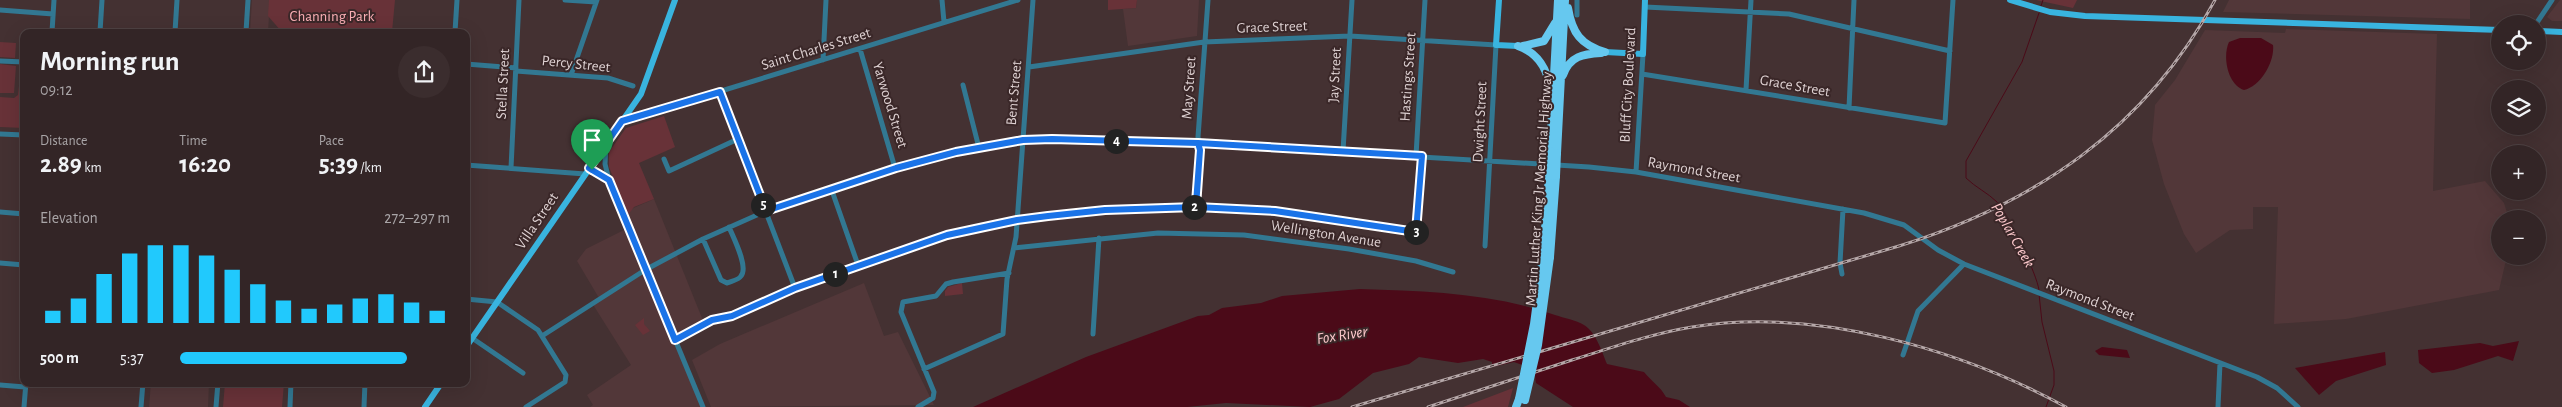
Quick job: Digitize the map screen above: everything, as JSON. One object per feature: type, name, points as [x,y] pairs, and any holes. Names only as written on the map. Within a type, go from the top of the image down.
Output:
[{"type":"highway","name":"Martin Luther King Jr Memorial Highway","points":[[1554,152],[1552,109],[1558,0]]},
{"type":"highway","name":"Martin Luther King Jr Memorial Highway","points":[[1521,403],[1547,257],[1566,0]]},
{"type":"highway","points":[[1566,0],[1570,20],[1581,41],[1591,48],[1605,52]]},
{"type":"highway","points":[[1518,46],[1544,41],[1554,27],[1557,15]]},
{"type":"highway","points":[[1518,46],[1528,50],[1543,66],[1550,86],[1552,109]]},
{"type":"highway","points":[[1561,82],[1572,60],[1586,54],[1605,52]]},
{"type":"main road","name":"Villa Street","points":[[470,341],[646,84],[675,0]]},
{"type":"main road","name":"Dwight Street","points":[[1496,45],[1499,0]]},
{"type":"main road","name":"Bluff City Boulevard","points":[[1643,54],[1645,0]]},
{"type":"main road","points":[[2010,0],[2050,12],[2092,17],[2491,30]]},
{"type":"main road","points":[[2546,31],[2562,32]]},
{"type":"main road","name":"Grace Street","points":[[1496,45],[1518,46]]},
{"type":"main road","points":[[1605,52],[1643,54]]},
{"type":"main road","points":[[425,407],[439,387]]},
{"type":"street","points":[[52,29],[54,0]]},
{"type":"street","points":[[100,29],[102,0]]},
{"type":"street","points":[[175,29],[177,0]]},
{"type":"street","points":[[246,29],[248,0]]},
{"type":"street","points":[[455,29],[457,0]]},
{"type":"street","name":"Stella Street","points":[[511,168],[519,0]]},
{"type":"street","points":[[565,0],[596,1],[571,75]]},
{"type":"street","points":[[823,60],[826,0]]},
{"type":"street","points":[[942,0],[944,22]]},
{"type":"street","name":"Saint Charles Street","points":[[622,121],[1018,0]]},
{"type":"street","name":"Bent Street","points":[[924,369],[1003,334],[1017,220],[1034,0]]},
{"type":"street","name":"May Street","points":[[1196,207],[1200,150],[1198,143],[1208,0]]},
{"type":"street","name":"Jay Street","points":[[1343,152],[1352,0]]},
{"type":"street","name":"Hastings Street","points":[[1416,232],[1425,0]]},
{"type":"street","points":[[1577,15],[1578,0]]},
{"type":"street","points":[[1746,90],[1751,0]]},
{"type":"street","points":[[1849,108],[1854,0]]},
{"type":"street","points":[[1645,8],[1789,14],[1950,51],[1953,0]]},
{"type":"street","points":[[2542,15],[2552,0]]},
{"type":"street","points":[[0,10],[53,14]]},
{"type":"street","name":"Grace Street","points":[[1029,67],[1204,42],[1350,36],[1496,45]]},
{"type":"street","name":"Dwight Street","points":[[1485,246],[1496,45]]},
{"type":"street","name":"Yarwood Street","points":[[860,49],[896,168]]},
{"type":"street","name":"Grace Street","points":[[1642,74],[1945,123],[1950,51]]},
{"type":"street","name":"Bluff City Boulevard","points":[[1636,172],[1643,54]]},
{"type":"street","points":[[0,61],[20,62]]},
{"type":"street","name":"Percy Street","points":[[470,64],[610,78],[633,86]]},
{"type":"street","points":[[963,85],[979,148]]},
{"type":"street","points":[[720,92],[795,288]]},
{"type":"street","points":[[0,134],[20,135]]},
{"type":"street","points":[[664,159],[669,170],[738,139]]},
{"type":"street","name":"Raymond Street","points":[[542,336],[645,270],[728,227],[830,188],[896,168],[979,148],[1023,140],[1198,143],[1490,160],[1636,172],[1843,209],[1904,224],[1938,250],[1964,264],[2272,385],[2298,407]]},
{"type":"street","points":[[606,143],[605,164],[609,180],[703,407]]},
{"type":"street","points":[[470,165],[587,171],[609,180]]},
{"type":"street","points":[[830,188],[858,265]]},
{"type":"street","name":"Wellington Avenue","points":[[675,340],[707,322],[732,316],[795,288],[858,265],[912,249],[947,235],[1017,220],[1105,210],[1196,207],[1275,211],[1416,232]]},
{"type":"street","points":[[1842,274],[1840,255],[1843,209]]},
{"type":"street","points":[[0,212],[20,214]]},
{"type":"street","points":[[703,239],[720,280],[727,283],[739,278],[743,273],[742,264],[728,227]]},
{"type":"street","name":"Wellington Avenue","points":[[1014,248],[1162,233],[1252,236],[1349,248],[1416,261],[1453,272]]},
{"type":"street","points":[[1093,334],[1099,238]]},
{"type":"street","points":[[0,264],[20,265]]},
{"type":"street","points":[[1902,355],[1918,311],[1964,264]]},
{"type":"street","points":[[918,407],[933,398],[933,395],[901,312],[903,302],[936,296],[946,284],[953,282],[1009,273]]},
{"type":"street","points":[[470,299],[497,302],[542,336],[566,379],[526,407]]},
{"type":"street","points":[[472,338],[523,373]]},
{"type":"street","points":[[2218,407],[2220,363]]},
{"type":"street","points":[[0,385],[20,385]]},
{"type":"street","points":[[24,407],[26,387]]},
{"type":"street","points":[[141,407],[143,387]]},
{"type":"street","points":[[216,407],[218,387]]},
{"type":"street","points":[[290,407],[291,387]]},
{"type":"street","points":[[364,407],[365,387]]},
{"type":"shaded area","points":[[252,0],[270,0],[268,29],[250,29]]},
{"type":"shaded area","points":[[1137,0],[1199,0],[1197,36],[1128,46],[1123,9],[1136,8]]},
{"type":"shaded area","points":[[2229,0],[2470,0],[2470,19],[2223,12]]},
{"type":"shaded area","points":[[2562,0],[2562,21],[2552,21],[2547,17]]},
{"type":"shaded area","points":[[2286,29],[2437,34],[2433,191],[2485,181],[2491,188],[2491,200],[2501,200],[2504,203],[2506,210],[2491,210],[2491,265],[2505,265],[2499,290],[2346,319],[2274,324],[2278,207],[2253,207],[2253,229],[2230,230],[2196,253],[2184,234],[2164,184],[2152,140],[2155,105],[2175,80],[2205,30],[2285,33]]},
{"type":"shaded area","points":[[654,199],[704,323],[675,340],[703,407],[590,407],[593,405],[587,395],[631,365],[592,303],[599,298],[577,261],[586,249],[628,228],[622,213]]},
{"type":"shaded area","points":[[864,283],[884,336],[898,332],[934,405],[711,407],[692,360],[720,344]]},
{"type":"shaded area","points":[[151,387],[209,387],[208,407],[149,407]]},
{"type":"green space","name":"Channing Park","points":[[269,0],[395,0],[392,29],[279,29],[268,16]]},
{"type":"green space","points":[[1108,0],[1137,0],[1136,8],[1108,10]]},
{"type":"green space","points":[[2036,0],[2077,0],[2073,8]]},
{"type":"green space","points":[[0,42],[16,43],[15,58],[0,57]]},
{"type":"green space","points":[[0,64],[16,66],[14,93],[0,93]]},
{"type":"green space","points":[[20,76],[20,128],[0,127],[0,97],[14,98],[18,95]]},
{"type":"green space","points":[[664,116],[675,147],[639,163],[654,199],[634,207],[628,215],[609,167],[609,152],[626,128]]},
{"type":"green space","points":[[962,283],[963,294],[945,296],[945,291],[948,287]]},
{"type":"green space","points":[[644,318],[644,324],[650,331],[643,335],[635,325]]},
{"type":"green space","points":[[225,387],[284,387],[282,407],[223,407]]},
{"type":"green space","points":[[1513,388],[1508,407],[1463,407]]},
{"type":"water","points":[[2240,38],[2261,38],[2273,45],[2272,58],[2266,72],[2256,84],[2244,90],[2238,87],[2230,77],[2226,62],[2229,42]]},
{"type":"water","name":"Fox River","points":[[1360,289],[1459,294],[1507,302],[1574,320],[1592,332],[1607,364],[1644,372],[1666,397],[1679,400],[1690,407],[1573,407],[1536,383],[1534,369],[1514,362],[1492,367],[1492,362],[1483,359],[1458,363],[1419,357],[1409,364],[1373,373],[1339,399],[1310,407],[1226,403],[1187,407],[973,407],[1086,357],[1198,316],[1209,315],[1222,308],[1261,303],[1282,296]]},
{"type":"water","points":[[2519,341],[2513,361],[2498,356],[2454,370],[2432,373],[2419,363],[2418,350],[2480,343],[2493,346]]},
{"type":"water","points":[[2102,347],[2127,350],[2130,358],[2099,355],[2095,351]]},
{"type":"water","points":[[2385,352],[2386,365],[2336,381],[2319,395],[2295,368]]},
{"type":"waterway","name":"Poplar Creek","points":[[2041,6],[2043,0]]},
{"type":"waterway","name":"Poplar Creek","points":[[2039,13],[2022,62],[1966,161],[1966,178],[1997,202],[2002,209],[2028,258],[2039,290]]},
{"type":"waterway","name":"Poplar Creek","points":[[2039,294],[2042,322],[2054,371],[2054,385],[2046,407]]},
{"type":"railway","points":[[1352,407],[1899,246],[1949,228],[1996,207],[2041,183],[2082,155],[2121,123],[2156,86],[2187,46],[2215,0]]},
{"type":"railway","points":[[1428,407],[1646,337],[1692,327],[1739,322],[1787,323],[1835,328],[1884,337],[1932,350],[1979,367],[2024,386],[2066,407]]},
{"type":"route","points":[[592,170],[589,168],[622,121],[720,92],[766,211],[830,188],[896,168],[956,152],[1023,140],[1198,143],[1200,150],[1196,203],[1196,207],[1275,211],[1416,232],[1422,156],[1198,143],[1200,150],[1196,207],[1105,210],[1048,216],[1017,220],[947,235],[912,249],[858,265],[795,288],[730,317],[716,318],[675,340],[609,180],[592,170]]}]
